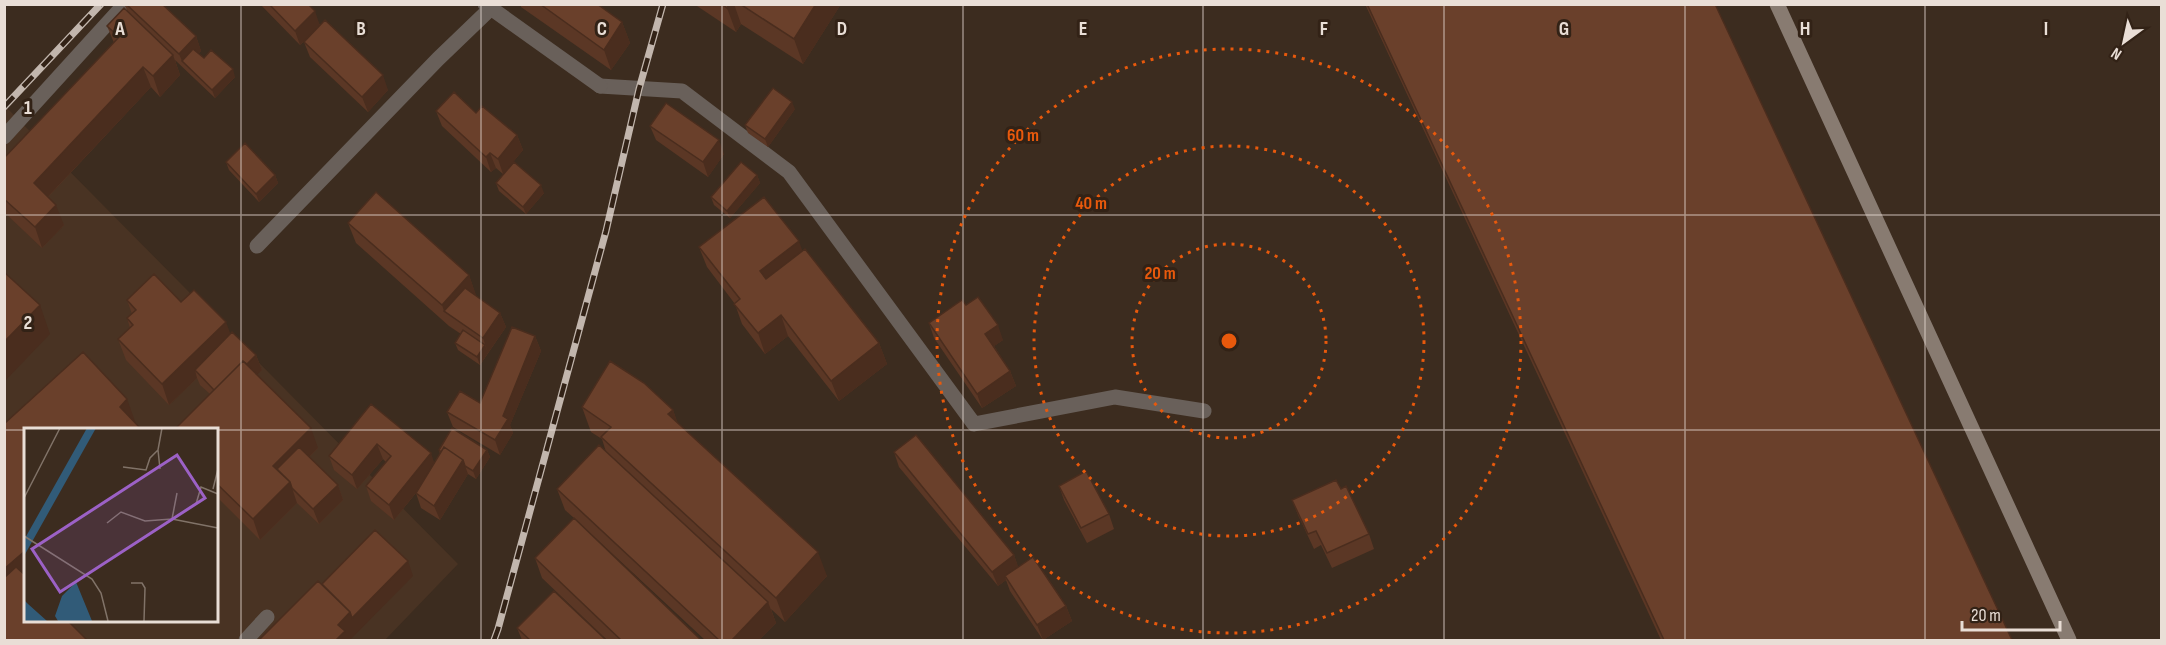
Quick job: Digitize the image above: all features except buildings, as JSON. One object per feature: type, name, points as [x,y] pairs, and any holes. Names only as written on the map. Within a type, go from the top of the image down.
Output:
[{"type":"street","points":[[4,137],[125,4]]},
{"type":"street","points":[[1778,4],[2069,640]]},
{"type":"street","points":[[257,246],[488,7],[600,86],[682,91],[789,172],[974,424],[1115,397],[1204,411]]},
{"type":"street","points":[[246,640],[267,617]]},
{"type":"shaded area","points":[[4,105],[458,564],[385,640],[5,640]]},
{"type":"railway","points":[[4,107],[101,4]]},
{"type":"railway","points":[[494,640],[606,231],[639,89],[663,4]]}]
